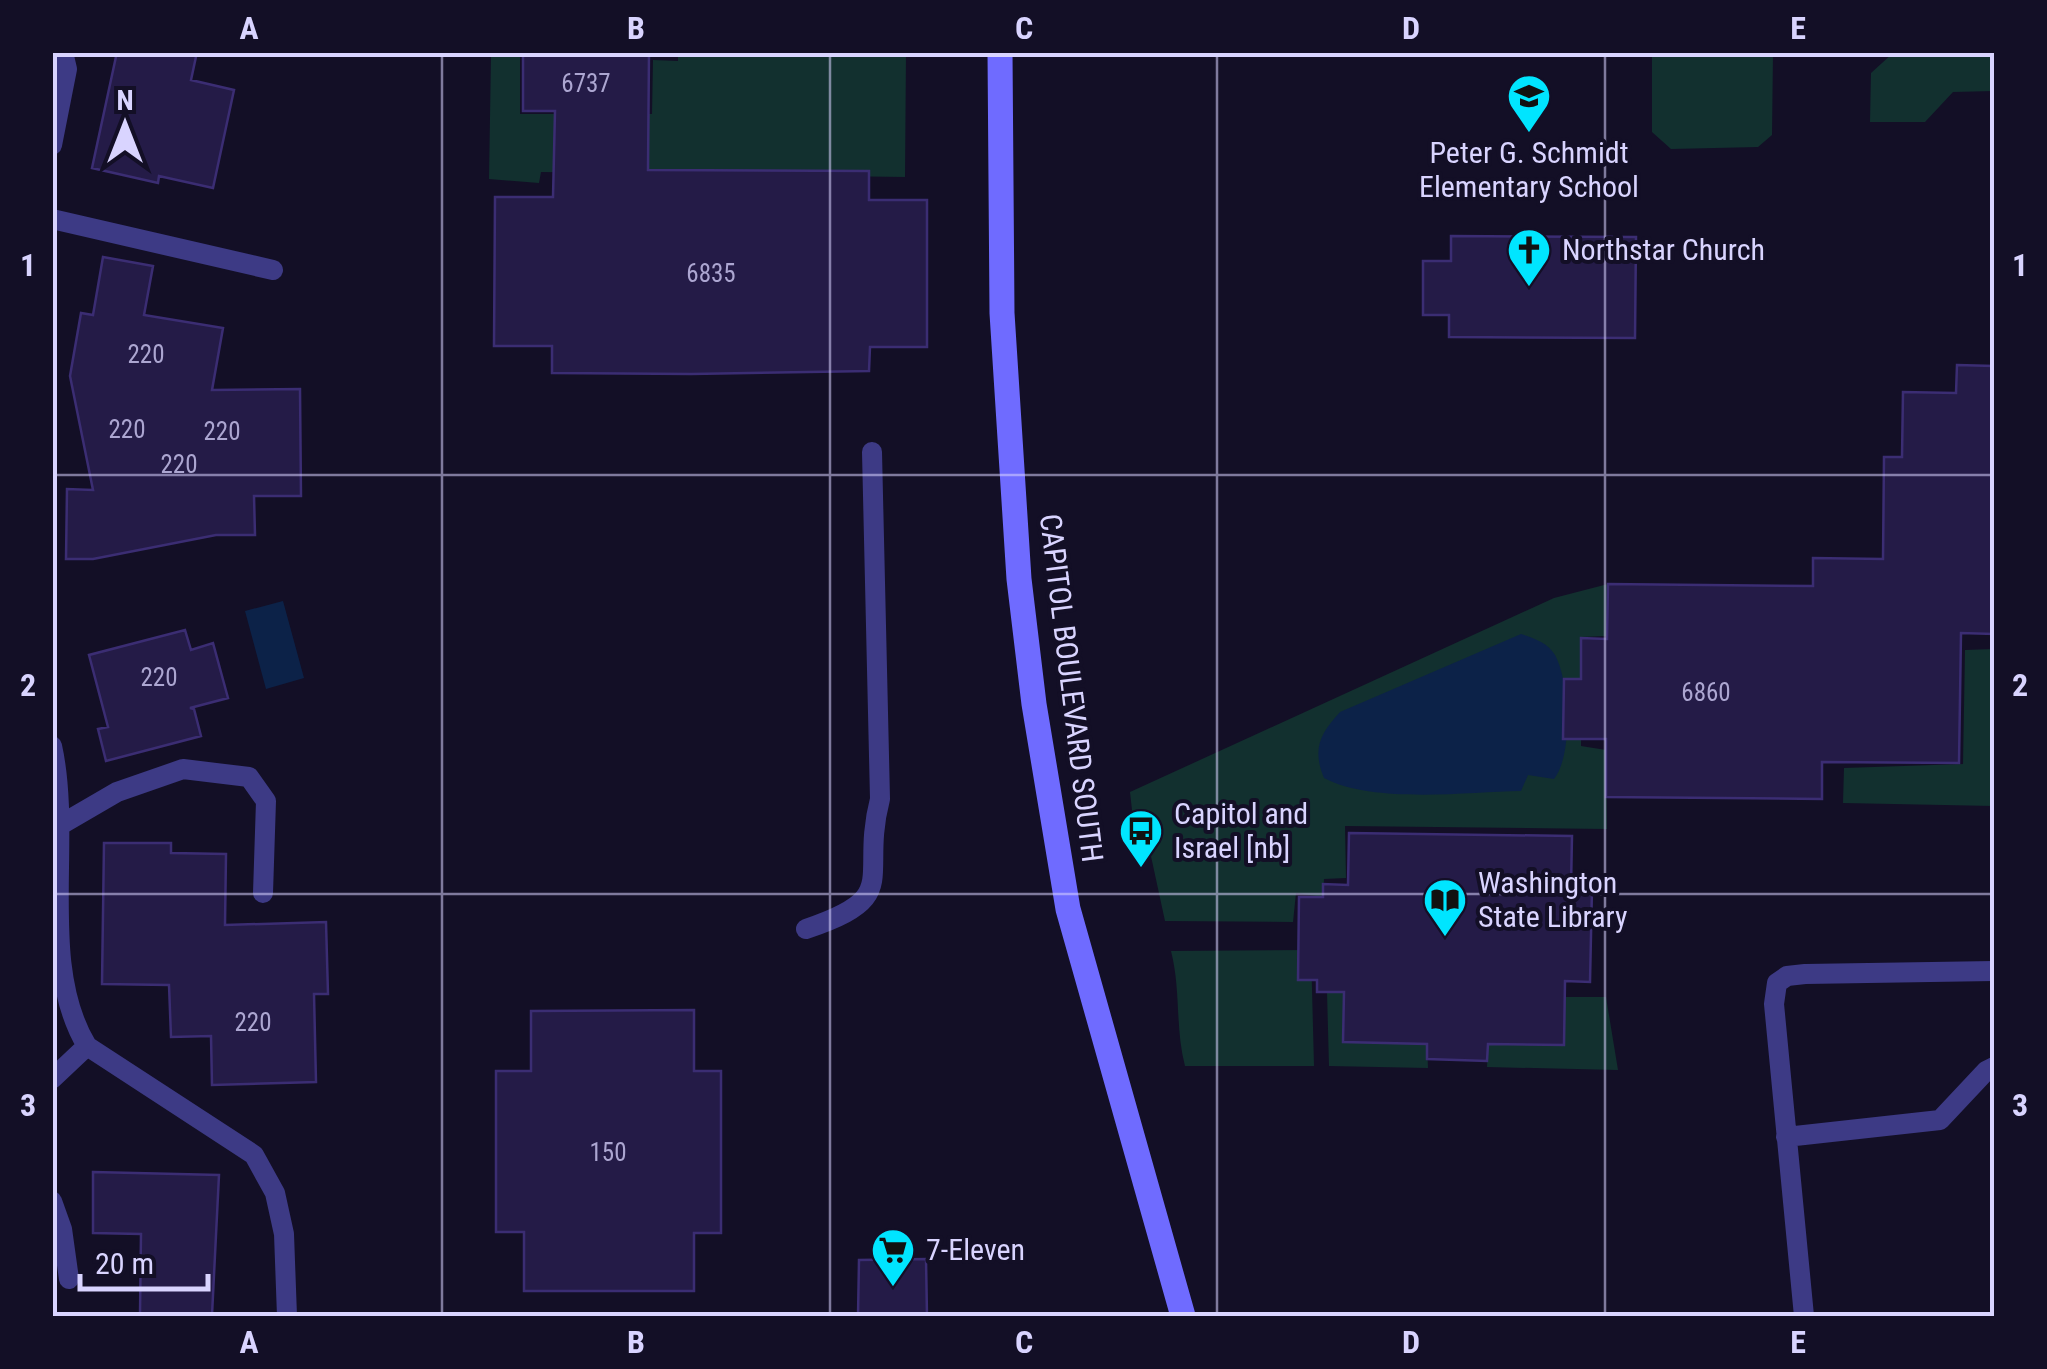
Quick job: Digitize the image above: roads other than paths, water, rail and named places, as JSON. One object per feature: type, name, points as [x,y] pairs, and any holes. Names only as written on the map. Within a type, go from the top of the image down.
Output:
[{"type":"main road","name":"CAPITOL BOULEVARD SOUTH","points":[[1000,52],[1002,313],[1019,579],[1034,704],[1068,909],[1183,1316]]},
{"type":"lane","points":[[52,146],[67,69],[63,52]]},
{"type":"lane","points":[[52,219],[273,270]]},
{"type":"lane","points":[[806,929],[858,909],[868,898],[874,878],[871,834],[880,799],[872,452]]},
{"type":"lane","points":[[53,750],[62,788],[62,973],[71,1020],[87,1046],[254,1155],[275,1193],[284,1234],[287,1316]]},
{"type":"lane","points":[[62,824],[117,792],[183,769],[249,777],[266,801],[264,893]]},
{"type":"lane","points":[[1804,1316],[1774,1004],[1778,983],[1787,976],[1805,974],[1994,971]]},
{"type":"lane","points":[[52,1080],[87,1046]]},
{"type":"lane","points":[[1786,1137],[1940,1120],[1986,1070],[1994,1067]]},
{"type":"lane","points":[[52,1201],[62,1229],[69,1278]]},
{"type":"water","points":[[283,601],[304,678],[266,689],[245,611]]},
{"type":"water","points":[[1521,634],[1552,651],[1564,683],[1567,737],[1554,779],[1528,775],[1521,791],[1420,795],[1368,791],[1324,778],[1320,742],[1340,712]]},
{"type":"place","name":"Peter G. Schmidt Elementary School","points":[[1529,134]]},
{"type":"place","name":"Northstar Church","points":[[1529,288]]},
{"type":"place","name":"Capitol and Israel [nb]","points":[[1141,869]]},
{"type":"place","name":"Washington State Library","points":[[1445,938]]},
{"type":"place","name":"7-Eleven","points":[[893,1288]]}]
